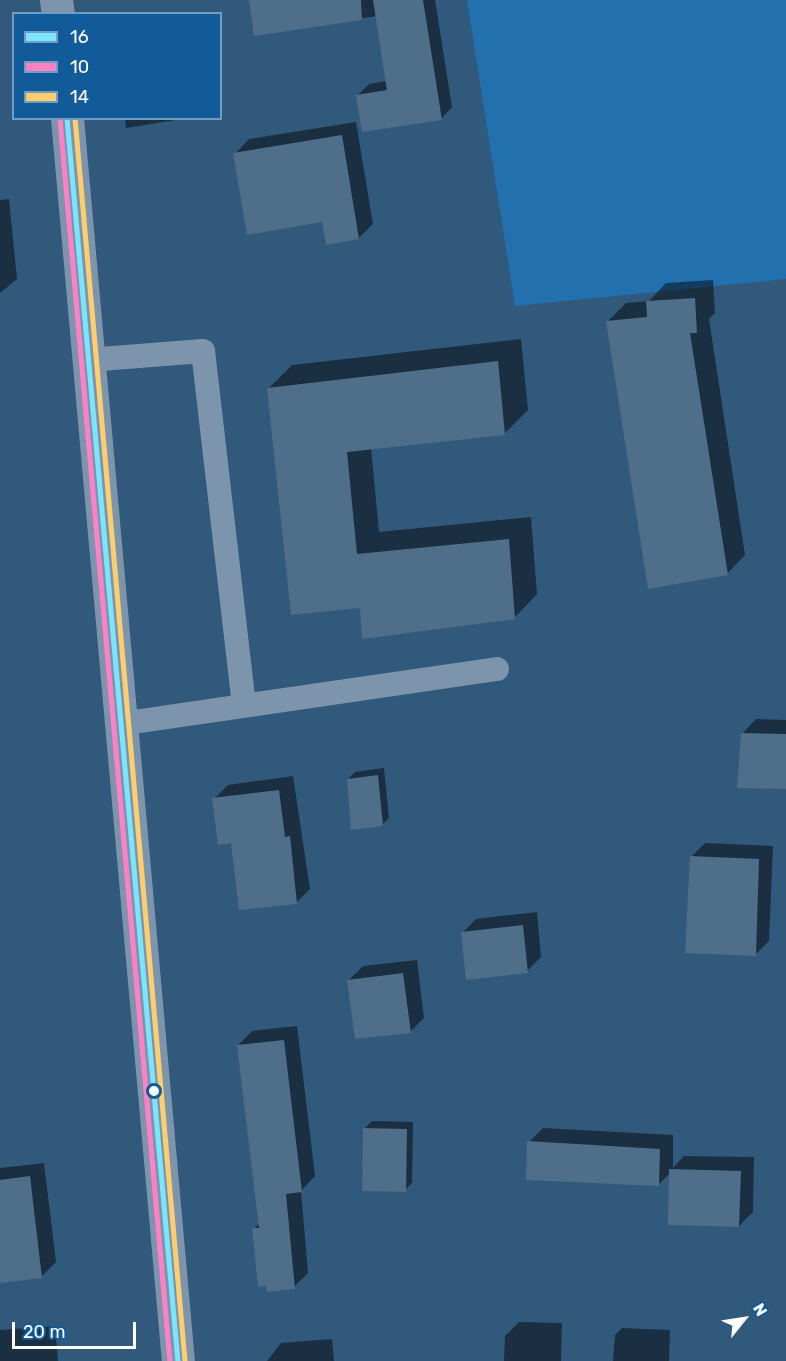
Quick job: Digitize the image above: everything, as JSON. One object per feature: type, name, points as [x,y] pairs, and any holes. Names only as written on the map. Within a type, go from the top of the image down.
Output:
[{"type":"street","points":[[67,120],[178,1361]]},
{"type":"lane","points":[[88,360],[203,351],[244,705]]},
{"type":"lane","points":[[120,724],[497,669]]},
{"type":"shaded area","points":[[467,0],[786,0],[786,279],[515,306]]},
{"type":"building","points":[[249,0],[361,0],[362,20],[254,36]]},
{"type":"building","points":[[373,0],[423,0],[442,120],[362,132],[356,95],[387,90]]},
{"type":"building","points":[[342,135],[359,239],[326,245],[322,222],[247,235],[233,153]]},
{"type":"building","points":[[695,298],[697,333],[690,333],[728,575],[648,589],[606,321],[647,317],[646,301]]},
{"type":"building","points":[[498,361],[505,435],[347,452],[357,554],[509,539],[515,619],[362,639],[360,608],[291,615],[267,388]]},
{"type":"building","points":[[741,733],[786,734],[786,789],[737,788]]},
{"type":"building","points":[[378,775],[383,826],[351,830],[347,779]]},
{"type":"building","points":[[279,790],[285,837],[290,836],[297,904],[239,910],[231,843],[218,845],[212,798]]},
{"type":"building","points":[[690,856],[759,859],[756,956],[685,953]]},
{"type":"building","points":[[523,925],[528,973],[466,980],[461,932]]},
{"type":"building","points":[[403,973],[411,1033],[355,1039],[347,980]]},
{"type":"building","points":[[284,1040],[302,1192],[286,1194],[295,1289],[267,1292],[266,1286],[258,1287],[252,1228],[259,1228],[237,1045]]},
{"type":"building","points":[[363,1128],[407,1129],[406,1192],[362,1191]]},
{"type":"building","points":[[527,1141],[660,1149],[659,1186],[526,1180]]},
{"type":"building","points":[[669,1169],[741,1171],[739,1227],[668,1225]]},
{"type":"building","points":[[30,1176],[42,1278],[0,1283],[0,1180]]},
{"type":"transit line","name":"10","points":[[60,120],[170,1361]]},
{"type":"transit line","name":"16","points":[[67,120],[178,1361]]},
{"type":"transit line","name":"14","points":[[75,120],[185,1360]]}]
